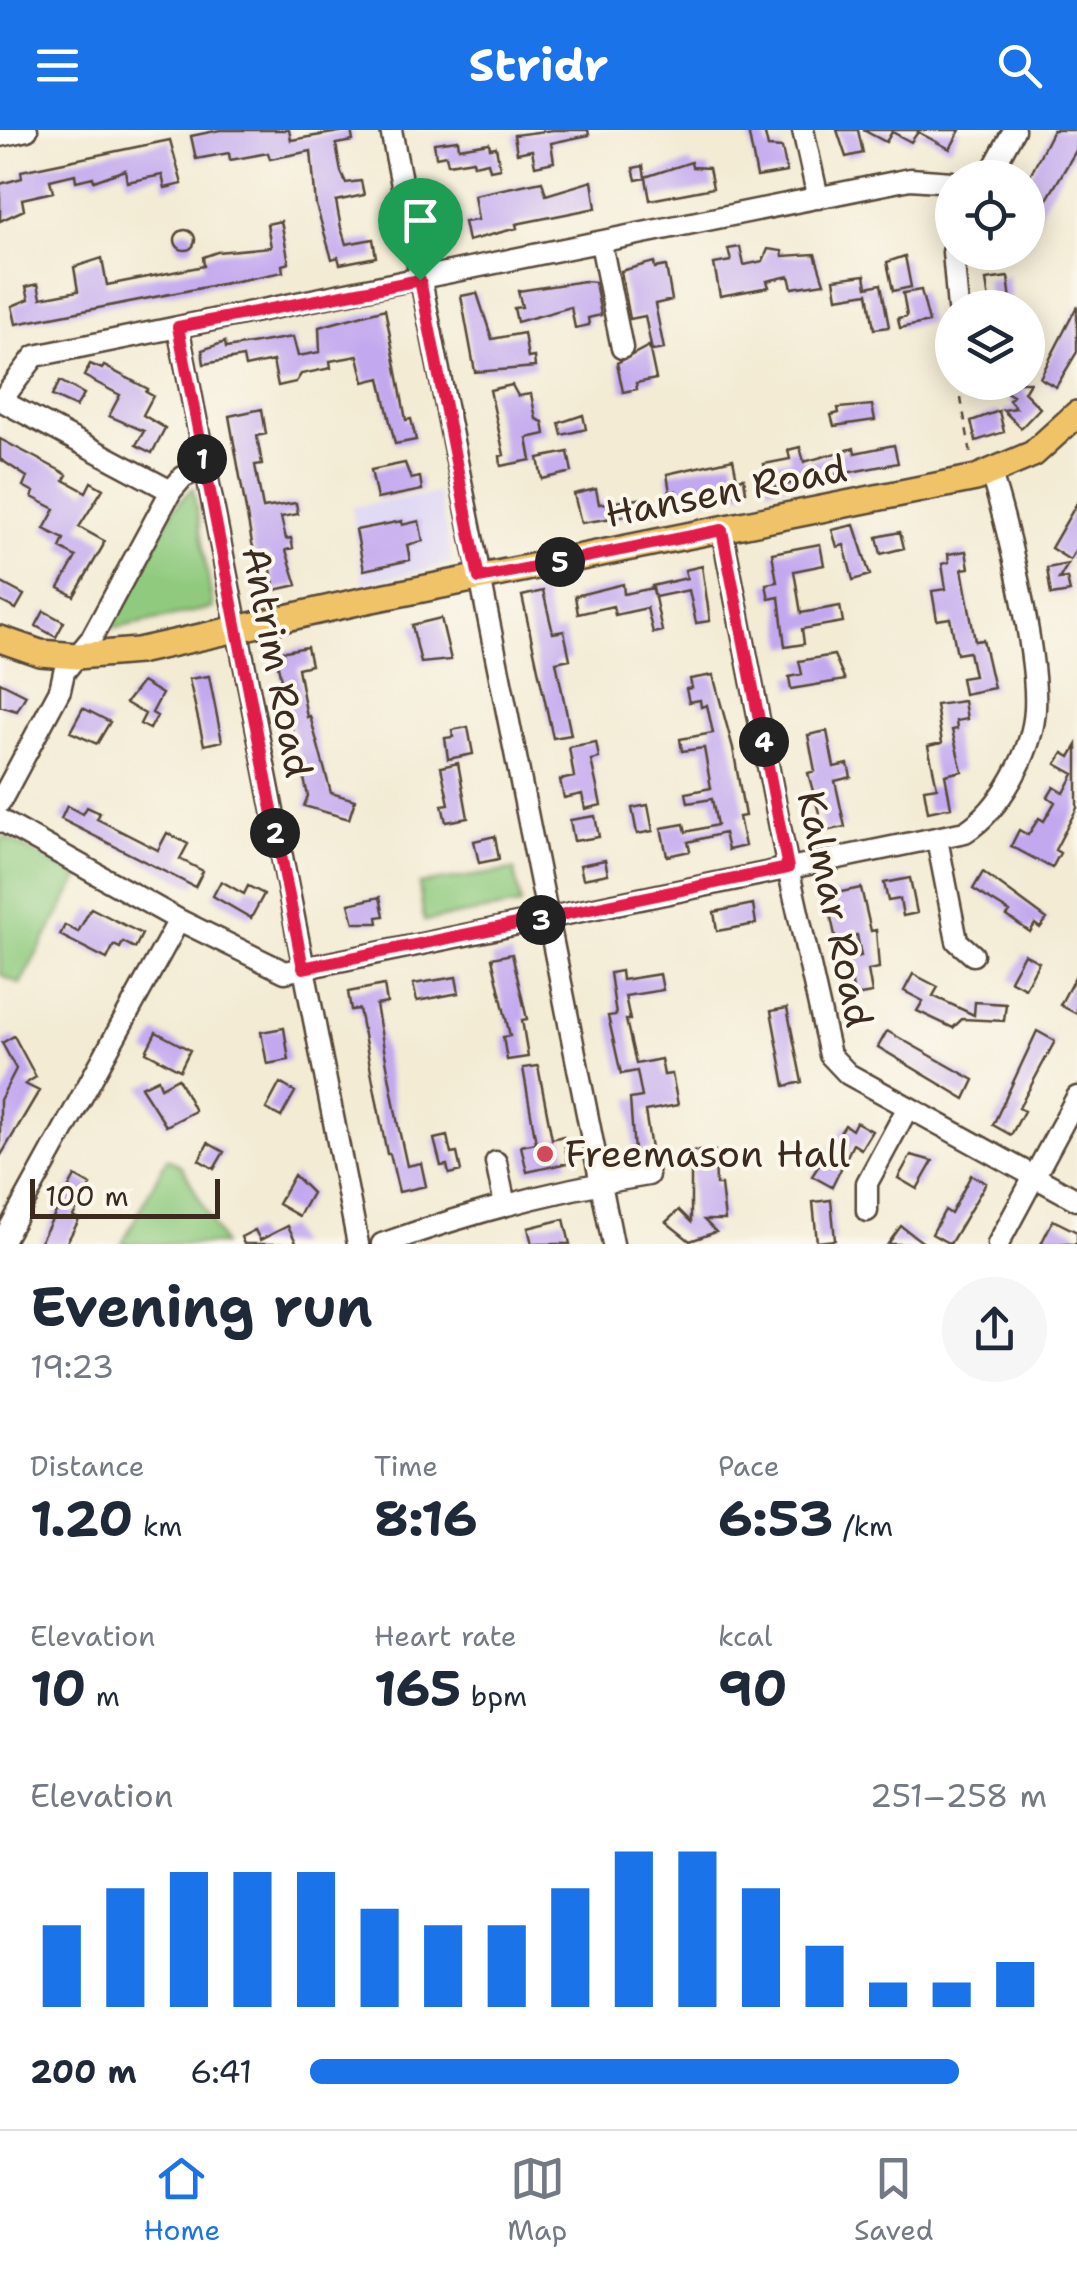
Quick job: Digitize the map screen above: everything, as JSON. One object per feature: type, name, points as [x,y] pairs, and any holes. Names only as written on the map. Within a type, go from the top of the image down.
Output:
[{"type":"main road","name":"Hansen Road","points":[[0,639],[40,653],[77,656],[138,651],[984,476],[1033,454],[1077,414]]},
{"type":"street","points":[[0,136],[27,130]]},
{"type":"street","points":[[390,130],[613,1244]]},
{"type":"street","points":[[804,130],[818,198]]},
{"type":"street","points":[[998,160],[1014,130]]},
{"type":"street","points":[[171,491],[0,400],[35,356],[910,179],[935,181]]},
{"type":"street","points":[[600,243],[622,348]]},
{"type":"street","name":"Antrim Road","points":[[178,327],[234,630],[358,1244]]},
{"type":"street","points":[[0,802],[60,690],[64,672],[91,639],[171,491],[183,477],[203,468]]},
{"type":"street","points":[[0,820],[275,970],[303,968],[965,832],[987,818],[1025,749],[1035,712],[1034,672],[984,476]]},
{"type":"street","name":"Kalmar Road","points":[[722,530],[788,868],[830,1055],[837,1066],[908,1108]]},
{"type":"street","points":[[936,840],[957,941],[973,955]]},
{"type":"street","points":[[1,1244],[179,920]]},
{"type":"street","points":[[998,1244],[1077,1098]]},
{"type":"street","points":[[867,1210],[866,1183],[908,1108],[1077,1200]]},
{"type":"street","points":[[496,1162],[505,1206]]},
{"type":"street","points":[[382,1244],[505,1206],[600,1182],[648,1176]]},
{"type":"path","points":[[962,400],[984,476]]},
{"type":"shaded area","points":[[438,493],[452,563],[363,584],[352,507]]},
{"type":"green space","points":[[193,488],[213,608],[111,629],[175,507]]},
{"type":"green space","points":[[4,836],[79,878],[20,984],[0,974],[0,843]]},
{"type":"green space","points":[[514,870],[521,905],[424,921],[419,884]]},
{"type":"green space","points":[[167,1158],[182,1166],[223,1244],[122,1244]]},
{"type":"building","points":[[220,130],[289,130],[291,140],[351,130],[353,141],[336,144],[341,172],[346,183],[361,181],[364,195],[336,201],[341,228],[346,244],[373,239],[376,257],[340,264],[338,257],[332,259],[316,205],[311,151],[270,159],[268,153],[230,160],[229,153],[196,159],[191,136]]},
{"type":"building","points":[[588,130],[589,135],[551,143],[554,162],[535,166],[532,150],[517,153],[514,135]]},
{"type":"building","points":[[748,130],[764,130],[768,147],[782,148],[787,172],[757,177]]},
{"type":"building","points":[[837,130],[858,130],[863,153],[846,157]]},
{"type":"building","points":[[863,130],[960,130],[950,149],[918,132],[911,142],[892,132],[886,142]]},
{"type":"building","points":[[1053,130],[1077,130],[1077,149],[1045,203],[1045,160],[1038,160]]},
{"type":"building","points":[[170,140],[182,184],[165,188],[162,175],[127,182],[125,170],[94,181],[93,177],[76,181],[75,174],[50,180],[53,192],[22,199],[24,210],[0,221],[0,184],[22,178],[21,171]]},
{"type":"building","points":[[458,140],[459,148],[489,143],[490,148],[496,147],[500,168],[490,170],[488,162],[474,165],[473,160],[448,164],[446,155],[436,157],[434,143]]},
{"type":"building","points":[[691,162],[692,167],[709,168],[713,188],[650,200],[646,178],[636,180],[633,168],[643,166],[645,177]]},
{"type":"building","points":[[542,181],[546,195],[592,181],[596,208],[516,224],[517,228],[468,241],[464,222],[478,220],[474,195]]},
{"type":"building","points":[[281,221],[289,263],[282,265],[283,272],[16,324],[12,306],[29,299],[26,287],[38,284],[41,298],[78,291],[74,267],[102,258],[107,285],[204,266],[203,257],[217,252],[271,247],[267,224]]},
{"type":"building","points":[[185,230],[195,240],[185,250],[175,240]]},
{"type":"building","points":[[740,247],[744,265],[763,261],[768,249],[782,251],[783,256],[815,254],[824,283],[792,288],[789,276],[767,281],[769,287],[720,296],[714,264],[731,261],[728,249]]},
{"type":"building","points":[[905,256],[911,287],[893,291],[887,262]]},
{"type":"building","points":[[654,262],[655,268],[666,266],[672,300],[655,304],[664,349],[652,351],[645,316],[630,319],[621,271]]},
{"type":"building","points":[[865,275],[867,287],[881,284],[889,327],[874,329],[868,293],[837,298],[834,279]]},
{"type":"building","points":[[1008,277],[1010,290],[987,290],[986,280]]},
{"type":"building","points":[[595,282],[601,315],[588,318],[589,325],[575,328],[571,307],[517,322],[514,308],[522,307],[518,291]]},
{"type":"building","points":[[921,290],[929,322],[900,328],[898,318],[907,316],[903,293]]},
{"type":"building","points":[[477,293],[492,339],[524,333],[528,358],[534,357],[535,367],[475,372],[461,296]]},
{"type":"building","points":[[1077,306],[1077,352],[1056,387],[1045,381],[1045,368]]},
{"type":"building","points":[[385,309],[406,420],[411,419],[416,440],[395,444],[380,378],[364,382],[358,356],[330,361],[331,368],[301,374],[296,382],[278,386],[273,361],[245,367],[243,357],[204,364],[202,350],[225,342],[226,348],[293,337],[298,356],[320,352],[319,327]]},
{"type":"building","points":[[649,346],[656,379],[636,383],[637,389],[623,392],[617,363]]},
{"type":"building","points":[[90,364],[102,369],[104,366],[148,389],[146,392],[153,396],[143,415],[165,428],[152,453],[136,445],[144,431],[109,416],[120,395],[84,376]]},
{"type":"building","points":[[60,381],[84,394],[76,407],[52,396]]},
{"type":"building","points":[[512,385],[518,396],[531,394],[536,419],[543,422],[545,434],[527,438],[531,460],[501,466],[500,456],[504,455],[490,390]]},
{"type":"building","points":[[1009,400],[1032,400],[1040,408],[1021,428],[1003,410],[1016,408]]},
{"type":"building","points":[[872,405],[875,420],[834,426],[831,415],[839,413],[838,408]]},
{"type":"building","points":[[262,409],[266,434],[257,436],[262,464],[255,465],[263,508],[296,503],[298,514],[281,517],[286,539],[291,538],[293,548],[286,550],[297,585],[275,590],[268,554],[256,557],[252,543],[229,416]]},
{"type":"building","points":[[999,411],[1004,432],[976,441],[971,421]]},
{"type":"building","points":[[583,415],[586,429],[562,435],[559,423]]},
{"type":"building","points":[[0,439],[61,471],[67,475],[64,480],[86,492],[91,482],[103,489],[79,527],[104,541],[103,546],[74,596],[59,588],[76,557],[60,548],[64,539],[44,529],[55,509],[32,497],[34,492],[23,486],[27,477],[0,459]]},
{"type":"building","points":[[894,445],[898,463],[768,488],[764,464],[790,459],[788,450],[800,447],[804,462],[854,448],[855,453]]},
{"type":"building","points":[[568,452],[572,472],[542,479],[538,458]]},
{"type":"building","points":[[733,459],[737,479],[744,478],[746,492],[679,503],[676,491],[670,492],[667,474]]},
{"type":"building","points":[[405,463],[411,479],[420,477],[422,490],[377,499],[371,470]]},
{"type":"building","points":[[596,489],[599,504],[647,498],[650,512],[581,523],[574,494]]},
{"type":"building","points":[[1077,503],[1077,548],[1070,560],[1051,548]]},
{"type":"building","points":[[402,521],[402,525],[419,521],[423,541],[407,545],[410,560],[364,570],[356,530]]},
{"type":"building","points":[[854,525],[870,575],[853,580],[844,545],[837,547],[832,530]]},
{"type":"building","points":[[900,532],[904,548],[881,554],[877,537]]},
{"type":"building","points":[[820,544],[824,565],[794,571],[801,613],[840,606],[843,622],[802,629],[804,644],[785,647],[779,597],[769,599],[766,584],[777,582],[772,553]]},
{"type":"building","points":[[966,551],[969,568],[962,569],[975,641],[983,640],[994,688],[964,694],[961,678],[974,676],[969,652],[957,654],[950,618],[937,620],[932,591],[946,589],[942,564],[949,562],[948,554]]},
{"type":"building","points":[[1068,564],[1059,579],[1067,578],[1070,592],[1051,595],[1047,568]]},
{"type":"building","points":[[702,566],[710,621],[696,623],[689,590],[655,597],[652,586],[687,578],[685,570]]},
{"type":"building","points":[[0,582],[24,595],[16,609],[0,601]]},
{"type":"building","points":[[623,584],[624,594],[653,588],[662,631],[653,633],[647,608],[615,615],[613,606],[578,614],[575,596]]},
{"type":"building","points":[[543,591],[553,633],[564,631],[570,659],[556,662],[571,735],[553,738],[522,596]]},
{"type":"building","points":[[44,611],[64,622],[56,637],[36,626]]},
{"type":"building","points":[[441,618],[451,660],[421,663],[412,625]]},
{"type":"building","points":[[307,647],[311,665],[298,668],[307,717],[310,716],[331,793],[355,800],[349,819],[304,806],[308,796],[275,653]]},
{"type":"building","points":[[834,655],[845,680],[791,689],[789,677],[802,674],[799,661]]},
{"type":"building","points":[[713,675],[733,748],[745,816],[739,817],[745,846],[728,850],[724,833],[688,842],[690,851],[667,856],[661,828],[684,824],[686,832],[717,825],[712,799],[688,803],[686,793],[711,788],[704,748],[682,751],[680,739],[713,733],[707,705],[701,707],[700,700],[689,702],[686,689],[692,688],[690,679]]},
{"type":"building","points":[[209,676],[222,741],[204,745],[189,679]]},
{"type":"building","points":[[0,682],[26,695],[17,711],[0,706]]},
{"type":"building","points":[[142,682],[162,694],[152,713],[157,716],[150,729],[140,724],[145,714],[126,703]]},
{"type":"building","points":[[964,701],[967,719],[956,721],[957,729],[952,730],[962,771],[945,775],[951,807],[928,812],[924,789],[937,787],[928,746],[942,743],[936,705]]},
{"type":"building","points":[[83,708],[110,722],[97,744],[70,732]]},
{"type":"building","points":[[468,727],[473,754],[448,759],[445,738],[453,737],[452,730]]},
{"type":"building","points":[[827,731],[834,767],[848,764],[851,777],[835,781],[845,827],[824,831],[808,773],[815,771],[808,735]]},
{"type":"building","points":[[596,742],[599,758],[591,760],[601,805],[585,809],[582,794],[564,798],[560,780],[574,777],[569,747]]},
{"type":"building","points":[[1077,745],[1077,808],[1055,850],[1060,853],[1052,868],[1011,846],[1019,830],[1028,835],[1039,818],[1044,821],[1055,802],[1048,797],[1054,787],[1064,793],[1074,774],[1056,764],[1063,753],[1070,757]]},
{"type":"building","points":[[458,763],[468,818],[446,822],[442,805],[449,804],[441,767]]},
{"type":"building","points":[[648,805],[653,831],[637,834],[632,808]]},
{"type":"building","points":[[67,806],[83,814],[87,807],[100,813],[97,819],[158,850],[167,833],[188,844],[180,859],[203,871],[195,887],[61,819]]},
{"type":"building","points":[[595,816],[599,837],[574,841],[570,820]]},
{"type":"building","points":[[495,836],[499,859],[479,863],[474,841]]},
{"type":"building","points":[[605,860],[608,874],[583,879],[580,865]]},
{"type":"building","points":[[983,872],[1047,919],[1040,928],[1035,924],[1030,932],[1007,916],[1010,912],[973,889]]},
{"type":"building","points":[[910,878],[917,913],[903,916],[900,899],[888,901],[884,883]]},
{"type":"building","points":[[221,881],[244,894],[248,886],[264,894],[251,918],[213,896]]},
{"type":"building","points":[[861,888],[871,931],[876,930],[879,968],[868,970],[872,993],[854,996],[848,958],[861,956],[857,935],[836,940],[826,895]]},
{"type":"building","points":[[380,897],[384,916],[377,917],[378,923],[354,923],[349,904]]},
{"type":"building","points":[[753,904],[756,924],[717,931],[714,912]]},
{"type":"building","points":[[91,908],[142,934],[135,948],[123,942],[120,948],[114,945],[107,959],[60,935],[65,925],[78,932]]},
{"type":"building","points":[[512,954],[527,1019],[522,1020],[528,1057],[507,1060],[503,1037],[510,1036],[492,958]]},
{"type":"building","points":[[1024,954],[1039,962],[1025,988],[1010,980]]},
{"type":"building","points":[[621,971],[622,980],[660,974],[663,990],[625,996],[630,1020],[626,1020],[636,1064],[661,1059],[664,1075],[672,1074],[678,1105],[645,1111],[651,1149],[634,1152],[630,1099],[642,1097],[637,1071],[621,1074],[608,1016],[616,1015],[610,973]]},
{"type":"building","points":[[1077,973],[1077,1014],[1060,1005]]},
{"type":"building","points":[[913,974],[938,987],[933,996],[974,1015],[975,1002],[1006,1004],[1004,1021],[962,1019],[953,1028],[917,1011],[923,1001],[904,991]]},
{"type":"building","points":[[456,977],[459,993],[417,1001],[413,984]]},
{"type":"building","points":[[384,985],[387,1003],[376,1005],[398,1125],[407,1166],[421,1163],[426,1186],[399,1192],[387,1154],[359,1009],[351,1010],[348,992]]},
{"type":"building","points":[[787,1008],[802,1082],[785,1086],[771,1011]]},
{"type":"building","points":[[284,1028],[289,1060],[267,1064],[261,1032]]},
{"type":"building","points":[[887,1031],[974,1080],[965,1099],[878,1047]]},
{"type":"building","points":[[1037,1031],[1055,1041],[1019,1108],[1024,1111],[1011,1135],[993,1125]]},
{"type":"building","points":[[156,1032],[190,1050],[180,1070],[146,1052]]},
{"type":"building","points":[[14,1036],[36,1077],[25,1084],[39,1091],[0,1157],[0,1100],[16,1069],[2,1043]]},
{"type":"building","points":[[538,1066],[552,1139],[563,1136],[568,1163],[527,1172],[521,1146],[536,1143],[523,1068]]},
{"type":"building","points":[[178,1078],[195,1111],[166,1126],[141,1087],[158,1079],[161,1087]]},
{"type":"building","points":[[280,1083],[295,1092],[281,1117],[266,1109]]},
{"type":"building","points":[[856,1122],[872,1131],[861,1149],[853,1144],[832,1187],[812,1176],[845,1125],[852,1130]]},
{"type":"building","points":[[447,1136],[461,1171],[449,1174],[447,1165],[441,1166],[434,1139]]},
{"type":"building","points":[[208,1143],[224,1152],[214,1169],[199,1160]]},
{"type":"building","points":[[691,1151],[715,1151],[716,1185],[721,1185],[725,1220],[704,1220],[716,1232],[690,1241],[666,1222],[679,1210],[691,1222]]},
{"type":"building","points":[[911,1155],[933,1161],[917,1189],[898,1178]]},
{"type":"building","points":[[294,1175],[312,1193],[299,1216],[278,1204]]},
{"type":"building","points":[[971,1175],[986,1183],[950,1244],[932,1234],[945,1210],[951,1214]]},
{"type":"building","points":[[75,1176],[91,1185],[73,1216],[79,1220],[66,1244],[39,1244]]},
{"type":"building","points":[[831,1200],[835,1240],[817,1242],[813,1202]]},
{"type":"building","points":[[564,1219],[570,1244],[532,1244],[528,1228]]},
{"type":"building","points":[[1053,1220],[1077,1232],[1077,1244],[1041,1244]]},
{"type":"building","points":[[288,1226],[297,1244],[244,1244],[241,1237],[255,1230],[260,1240]]},
{"type":"building","points":[[901,1226],[925,1244],[888,1244]]},
{"type":"place","name":"Freemason Hall","points":[[545,1154]]},
{"type":"route","points":[[420,280],[479,578],[722,530],[788,868],[303,968],[237,646],[178,327],[420,280]]}]
